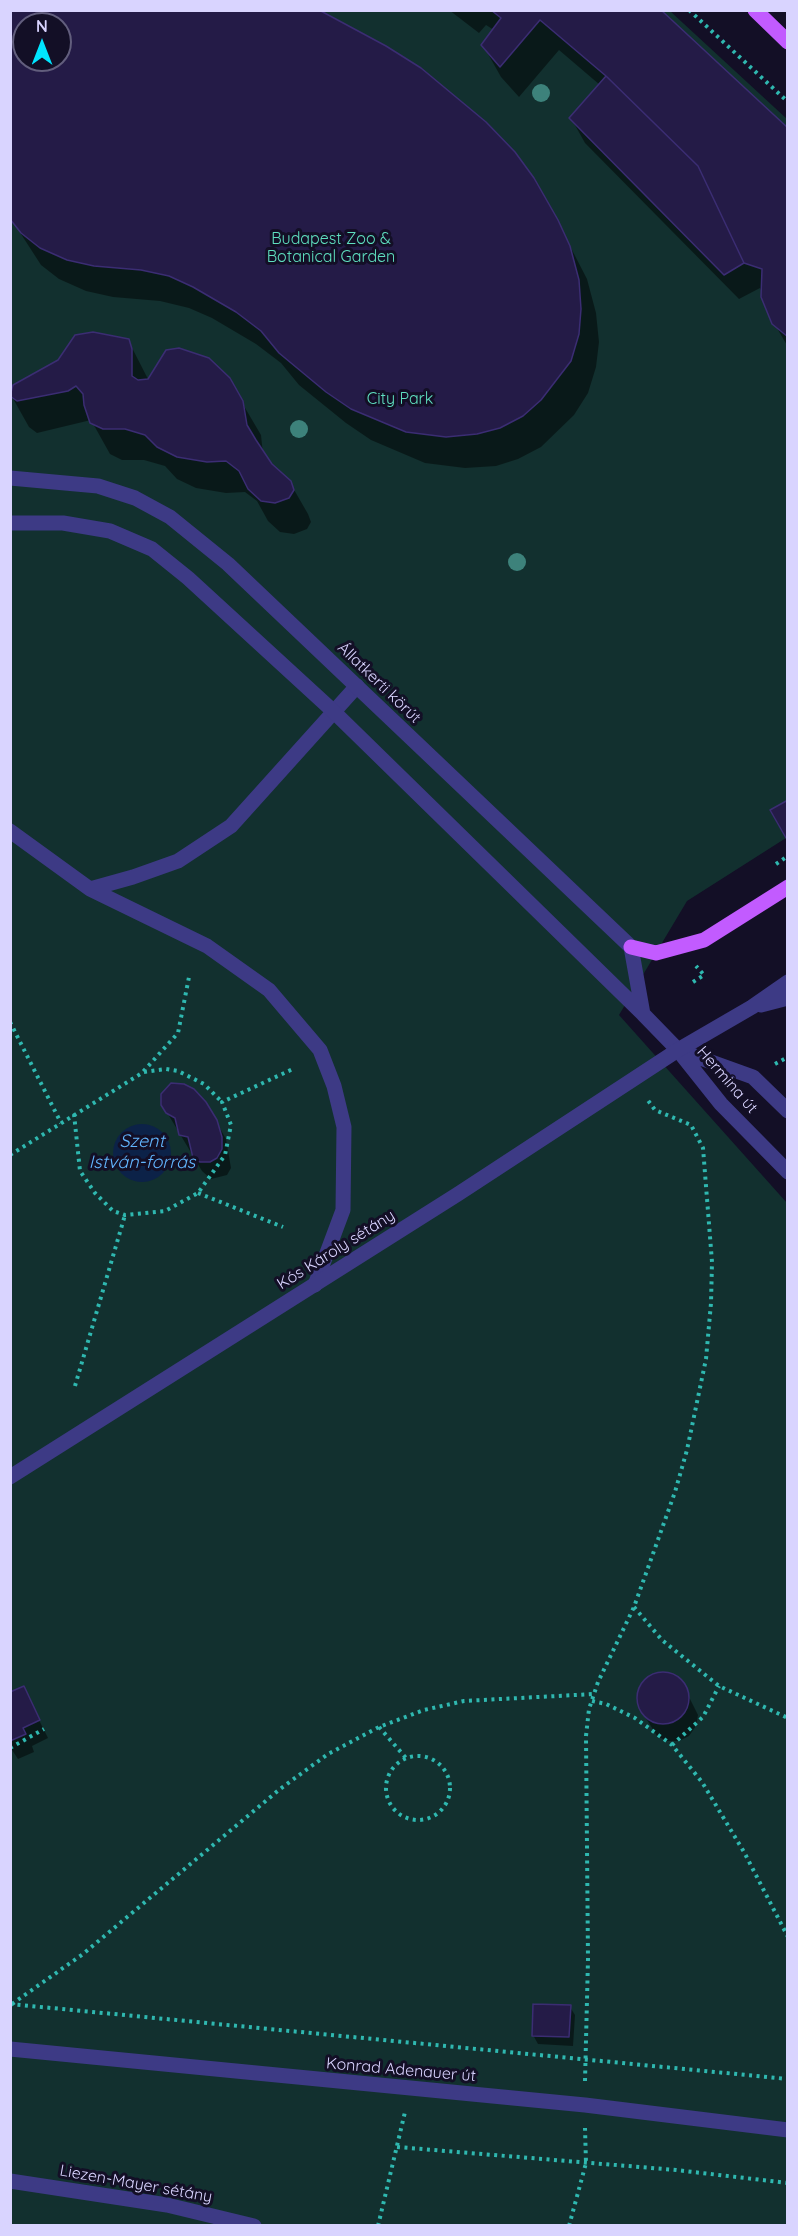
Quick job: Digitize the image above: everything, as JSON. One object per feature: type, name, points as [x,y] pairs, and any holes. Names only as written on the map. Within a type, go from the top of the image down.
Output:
[{"type":"main road","points":[[755,10],[788,42]]},
{"type":"main road","points":[[631,947],[656,953],[704,940],[788,887]]},
{"type":"street","name":"Állatkerti körút","points":[[10,478],[98,486],[135,498],[170,517],[228,564],[631,947]]},
{"type":"street","points":[[10,523],[63,523],[110,531],[152,549],[333,711],[644,1014],[678,1050]]},
{"type":"street","points":[[90,889],[178,861],[231,825],[357,686]]},
{"type":"street","points":[[10,831],[90,889],[207,946],[269,990],[320,1050],[334,1086],[344,1127],[343,1210],[315,1285]]},
{"type":"street","points":[[631,947],[644,1014]]},
{"type":"street","points":[[752,1008],[788,982]]},
{"type":"street","points":[[752,1008],[788,998]]},
{"type":"street","name":"Kós Károly sétány","points":[[10,1477],[315,1285],[634,1081],[678,1050],[752,1008]]},
{"type":"street","name":"Hermina út","points":[[678,1050],[753,1077],[788,1111]]},
{"type":"street","name":"Hermina út","points":[[678,1050],[721,1104],[788,1172]]},
{"type":"street","name":"Konrad Adenauer út","points":[[10,2049],[585,2105],[788,2130]]},
{"type":"street","name":"Liezen-Mayer sétány","points":[[10,2181],[167,2205],[254,2226]]},
{"type":"path","points":[[688,10],[788,102]]},
{"type":"path","points":[[692,961],[704,975],[693,982]]},
{"type":"path","points":[[10,1155],[142,1073],[178,1032],[189,977]]},
{"type":"path","points":[[10,1022],[61,1123]]},
{"type":"path","points":[[222,1102],[295,1068]]},
{"type":"path","points":[[74,1114],[80,1170],[95,1193],[113,1211],[125,1215],[165,1211],[198,1193],[225,1155],[231,1125],[222,1102],[204,1084],[178,1071],[166,1069],[142,1073]]},
{"type":"path","points":[[569,2226],[586,2163],[588,1959],[586,1736],[594,1694],[634,1607],[675,1492],[687,1450],[706,1359],[712,1262],[703,1148],[691,1125],[655,1110],[634,1081]]},
{"type":"path","points":[[198,1193],[284,1227]]},
{"type":"path","points":[[75,1386],[125,1215]]},
{"type":"path","points":[[634,1607],[676,1654],[719,1686],[788,1718]]},
{"type":"path","points":[[672,1745],[703,1717],[719,1686]]},
{"type":"path","points":[[11,2004],[83,1954],[280,1789],[328,1754],[379,1727],[424,1710],[464,1701],[594,1694]]},
{"type":"path","points":[[592,1701],[606,1704],[635,1718],[672,1745],[702,1782],[744,1852],[788,1937]]},
{"type":"path","points":[[379,1727],[406,1758]]},
{"type":"path","points":[[10,1748],[44,1729]]},
{"type":"path","points":[[419,1755],[431,1758],[441,1766],[447,1776],[450,1789],[447,1801],[440,1811],[429,1818],[417,1819],[404,1816],[394,1809],[387,1799],[388,1774],[396,1764],[406,1758],[419,1755]]},
{"type":"path","points":[[11,2004],[788,2079]]},
{"type":"path","points":[[378,2226],[410,2089]]},
{"type":"path","points":[[397,2147],[788,2183]]},
{"type":"green space","name":"City Park","points":[[11,11],[670,11],[787,119],[788,800],[770,811],[786,838],[687,901],[619,1015],[787,1203],[787,2225],[11,2226]]},
{"type":"water","name":"Szent István-forrás","points":[[142,1124],[153,1126],[166,1137],[171,1153],[169,1164],[158,1177],[142,1182],[131,1180],[118,1169],[113,1153],[115,1142],[126,1129]]},
{"type":"building","points":[[10,10],[319,10],[386,46],[421,68],[486,122],[515,152],[534,178],[570,246],[579,280],[581,309],[579,334],[571,361],[541,400],[523,416],[500,428],[477,434],[446,437],[406,432],[351,409],[326,392],[279,353],[261,331],[236,312],[193,287],[169,276],[141,270],[94,266],[67,260],[40,248],[21,233],[10,219]]},
{"type":"building","points":[[491,10],[661,10],[788,128],[788,337],[772,324],[761,297],[762,269],[744,263],[698,166],[606,76],[540,20],[500,67],[481,45],[501,18]]},
{"type":"building","points":[[606,76],[698,166],[744,263],[724,275],[569,118]]},
{"type":"building","points":[[93,332],[129,339],[132,349],[132,376],[138,380],[148,379],[166,350],[179,348],[209,358],[230,378],[243,401],[247,425],[272,464],[291,481],[294,490],[289,498],[275,503],[261,501],[248,489],[239,471],[226,461],[207,462],[177,457],[157,447],[145,435],[125,429],[103,429],[90,423],[83,394],[76,386],[68,391],[17,401],[10,396],[13,385],[58,360],[75,335]]},
{"type":"building","points":[[788,800],[788,838],[786,838],[770,810]]},
{"type":"building","points":[[171,1083],[184,1084],[194,1089],[206,1102],[217,1120],[222,1137],[222,1149],[217,1158],[210,1162],[200,1162],[193,1158],[188,1137],[179,1135],[175,1118],[166,1113],[161,1105],[161,1094]]},
{"type":"building","points":[[663,1672],[673,1674],[681,1680],[687,1688],[689,1698],[687,1708],[681,1716],[673,1722],[663,1724],[653,1722],[645,1716],[639,1708],[637,1698],[639,1688],[645,1680],[653,1674]]},
{"type":"building","points":[[24,1686],[40,1720],[23,1728],[26,1734],[10,1741],[10,1692]]},
{"type":"building","points":[[533,2004],[571,2005],[569,2037],[532,2036]]},
{"type":"park label","name":"Budapest Zoo & Botanical Garden","points":[[331,248]]}]
